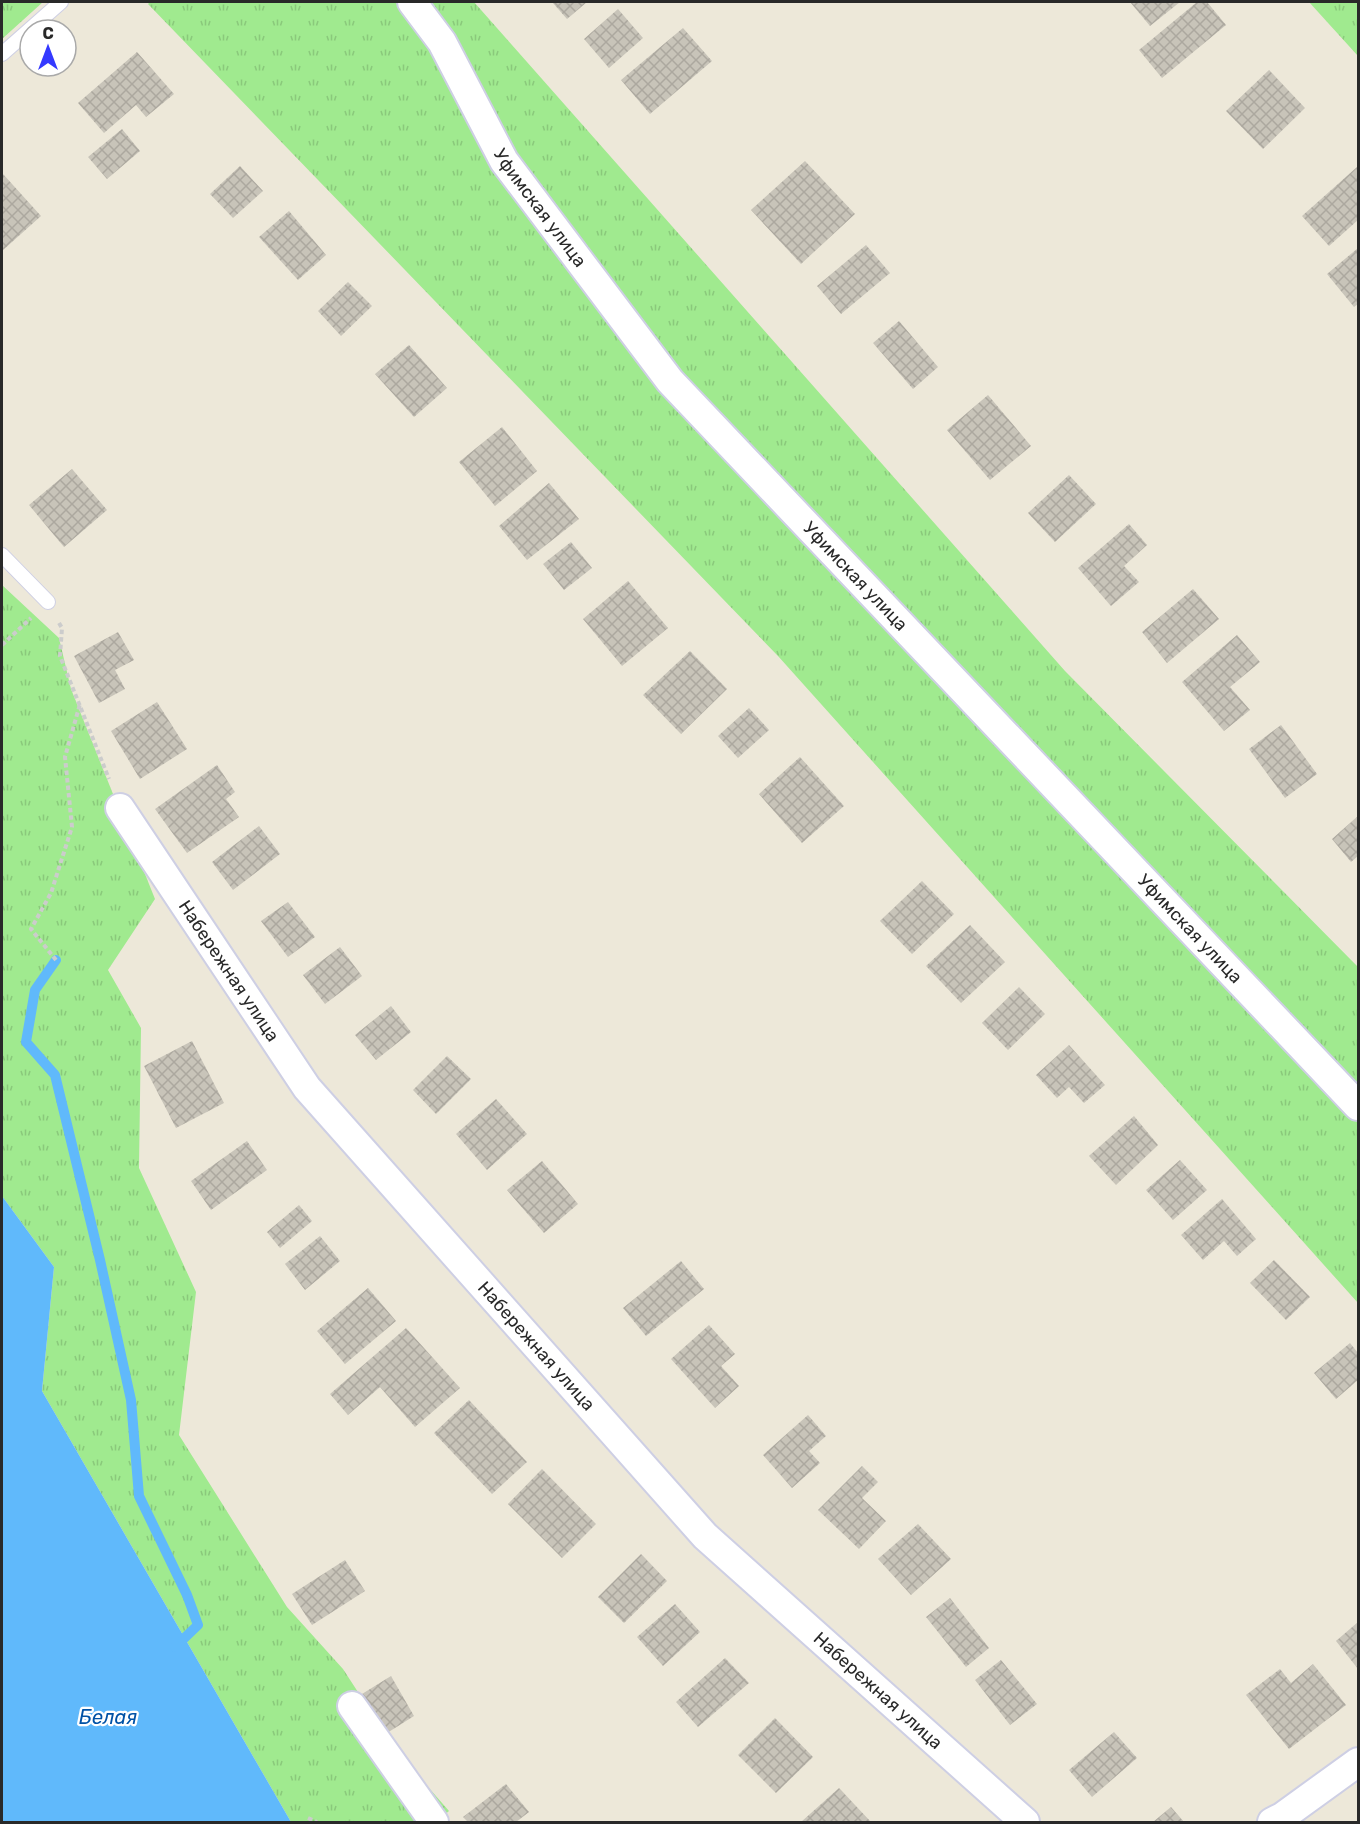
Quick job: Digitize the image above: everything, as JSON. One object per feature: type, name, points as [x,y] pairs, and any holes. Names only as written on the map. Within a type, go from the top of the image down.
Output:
[{"type":"street","name":"Уфимская улица","points":[[412,2],[442,42],[504,161],[670,381],[1359,1106]]},
{"type":"street","name":"Набережная улица","points":[[120,808],[307,1088],[705,1536],[1025,1822]]},
{"type":"street","points":[[352,1706],[434,1822]]},
{"type":"street","points":[[1278,1821],[1359,1762]]},
{"type":"lane","points":[[2,54],[61,2]]},
{"type":"lane","points":[[2,555],[48,602]]},
{"type":"path","points":[[2,645],[48,602],[62,627],[60,656],[120,808]]},
{"type":"path","points":[[56,960],[31,929],[51,893],[72,827],[65,757],[80,703]]},
{"type":"path","points":[[308,1818],[317,1822]]},
{"type":"green space","points":[[2,2],[43,2],[25,18],[18,18],[18,25],[2,39]]},
{"type":"green space","points":[[150,2],[474,2],[1065,671],[1358,967],[1358,1303],[778,656],[148,4]]},
{"type":"green space","points":[[1309,2],[1358,2],[1358,56]]},
{"type":"green space","points":[[2,585],[59,638],[71,689],[155,899],[108,970],[141,1028],[139,1168],[196,1292],[179,1435],[287,1607],[343,1669],[395,1749],[449,1811],[436,1822],[291,1822],[42,1391],[54,1267],[2,1196]]},
{"type":"water","name":"Белая","points":[[2,1196],[54,1267],[42,1391],[291,1822],[2,1822]]},
{"type":"building","points":[[552,2],[587,2],[567,19]]},
{"type":"building","points":[[1130,2],[1180,2],[1150,26]]},
{"type":"building","points":[[1197,2],[1207,2],[1226,25],[1162,78],[1139,50]]},
{"type":"building","points":[[618,9],[643,38],[609,68],[584,39]]},
{"type":"building","points":[[683,28],[712,61],[650,114],[621,80]]},
{"type":"building","points":[[137,52],[174,94],[146,117],[136,105],[104,133],[78,103]]},
{"type":"building","points":[[1269,70],[1305,108],[1263,149],[1226,111]]},
{"type":"building","points":[[122,129],[140,151],[107,179],[88,157]]},
{"type":"building","points":[[805,161],[855,214],[801,264],[751,210]]},
{"type":"building","points":[[240,166],[263,191],[233,218],[210,194]]},
{"type":"building","points":[[1357,167],[1358,220],[1329,246],[1302,216]]},
{"type":"building","points":[[3,174],[41,216],[2,251],[2,176]]},
{"type":"building","points":[[289,211],[326,255],[298,280],[259,237]]},
{"type":"building","points":[[866,245],[890,273],[841,314],[817,286]]},
{"type":"building","points":[[1358,248],[1358,304],[1354,307],[1327,274]]},
{"type":"building","points":[[348,282],[372,306],[341,336],[318,311]]},
{"type":"building","points":[[899,321],[938,367],[913,389],[873,343]]},
{"type":"building","points":[[409,345],[447,388],[414,417],[375,374]]},
{"type":"building","points":[[988,395],[1031,446],[990,480],[947,430]]},
{"type":"building","points":[[502,427],[537,471],[495,506],[459,462]]},
{"type":"building","points":[[72,469],[107,510],[64,547],[29,505]]},
{"type":"building","points":[[1069,475],[1096,504],[1055,542],[1028,513]]},
{"type":"building","points":[[549,483],[579,519],[527,560],[499,526]]},
{"type":"building","points":[[1129,524],[1147,545],[1124,566],[1139,582],[1111,606],[1078,568]]},
{"type":"building","points":[[571,542],[592,568],[564,590],[543,564]]},
{"type":"building","points":[[628,581],[668,628],[622,666],[583,619]]},
{"type":"building","points":[[1193,589],[1219,619],[1167,663],[1142,632]]},
{"type":"building","points":[[118,632],[134,660],[115,670],[125,689],[99,703],[74,656]]},
{"type":"building","points":[[1237,635],[1260,662],[1230,687],[1250,710],[1224,731],[1182,682]]},
{"type":"building","points":[[690,651],[727,689],[681,734],[643,695]]},
{"type":"building","points":[[157,702],[187,749],[140,779],[111,731]]},
{"type":"building","points":[[749,708],[769,730],[738,758],[718,736]]},
{"type":"building","points":[[1281,725],[1317,774],[1285,798],[1249,749]]},
{"type":"building","points":[[800,757],[844,806],[802,843],[759,794]]},
{"type":"building","points":[[217,765],[235,792],[226,799],[239,817],[187,853],[155,809]]},
{"type":"building","points":[[1358,816],[1358,856],[1351,862],[1332,839]]},
{"type":"building","points":[[259,826],[280,854],[233,890],[212,862]]},
{"type":"building","points":[[922,881],[954,914],[912,954],[880,921]]},
{"type":"building","points":[[288,902],[315,937],[288,957],[261,921]]},
{"type":"building","points":[[970,925],[1005,962],[961,1003],[926,966]]},
{"type":"building","points":[[340,947],[362,976],[325,1004],[303,975]]},
{"type":"building","points":[[1019,987],[1045,1014],[1008,1050],[982,1023]]},
{"type":"building","points":[[391,1006],[411,1032],[376,1060],[355,1035]]},
{"type":"building","points":[[192,1041],[224,1103],[176,1128],[144,1066]]},
{"type":"building","points":[[1069,1045],[1105,1085],[1084,1103],[1069,1087],[1057,1098],[1036,1075]]},
{"type":"building","points":[[447,1056],[471,1079],[436,1114],[413,1090]]},
{"type":"building","points":[[496,1099],[527,1134],[487,1170],[456,1134]]},
{"type":"building","points":[[1134,1116],[1158,1145],[1116,1185],[1089,1156]]},
{"type":"building","points":[[247,1141],[267,1170],[211,1210],[191,1181]]},
{"type":"building","points":[[1180,1160],[1207,1190],[1173,1220],[1146,1190]]},
{"type":"building","points":[[542,1161],[578,1204],[544,1233],[507,1190]]},
{"type":"building","points":[[1222,1199],[1256,1239],[1237,1256],[1224,1241],[1203,1260],[1181,1235]]},
{"type":"building","points":[[299,1205],[312,1221],[280,1248],[267,1232]]},
{"type":"building","points":[[320,1236],[340,1261],[305,1290],[285,1264]]},
{"type":"building","points":[[1274,1260],[1310,1297],[1286,1320],[1250,1283]]},
{"type":"building","points":[[681,1261],[704,1289],[646,1336],[623,1308]]},
{"type":"building","points":[[368,1288],[396,1321],[345,1364],[317,1331]]},
{"type":"building","points":[[709,1325],[735,1354],[721,1366],[739,1386],[715,1408],[671,1359]]},
{"type":"building","points":[[406,1328],[460,1388],[415,1427],[380,1387],[348,1415],[330,1394]]},
{"type":"building","points":[[1350,1343],[1358,1353],[1358,1380],[1336,1399],[1314,1373]]},
{"type":"building","points":[[469,1400],[527,1462],[492,1494],[434,1433]]},
{"type":"building","points":[[808,1415],[826,1436],[809,1451],[820,1463],[792,1488],[763,1455]]},
{"type":"building","points":[[862,1466],[878,1482],[862,1498],[886,1521],[859,1549],[818,1510]]},
{"type":"building","points":[[542,1469],[596,1524],[562,1558],[508,1504]]},
{"type":"building","points":[[918,1524],[951,1559],[911,1595],[878,1559]]},
{"type":"building","points":[[641,1554],[667,1581],[624,1623],[598,1597]]},
{"type":"building","points":[[345,1560],[365,1591],[312,1625],[292,1594]]},
{"type":"building","points":[[950,1598],[989,1648],[966,1667],[926,1617]]},
{"type":"building","points":[[675,1604],[700,1632],[663,1666],[637,1637]]},
{"type":"building","points":[[1358,1622],[1358,1669],[1336,1641]]},
{"type":"building","points":[[725,1658],[749,1683],[698,1727],[676,1702]]},
{"type":"building","points":[[1001,1660],[1037,1704],[1010,1725],[975,1680]]},
{"type":"building","points":[[1313,1664],[1346,1705],[1289,1749],[1246,1695],[1280,1669],[1291,1683]]},
{"type":"building","points":[[391,1676],[414,1716],[387,1733],[362,1694]]},
{"type":"building","points":[[775,1718],[813,1757],[776,1793],[738,1755]]},
{"type":"building","points":[[1114,1732],[1137,1758],[1092,1797],[1069,1770]]},
{"type":"building","points":[[506,1784],[529,1812],[516,1822],[468,1822],[463,1817]]},
{"type":"building","points":[[839,1788],[871,1822],[801,1822]]},
{"type":"building","points":[[1171,1807],[1184,1822],[1153,1822]]},
{"type":"waterway","points":[[56,960],[35,990],[26,1042],[55,1075],[131,1400],[139,1496],[187,1595],[198,1625],[175,1647]]}]
